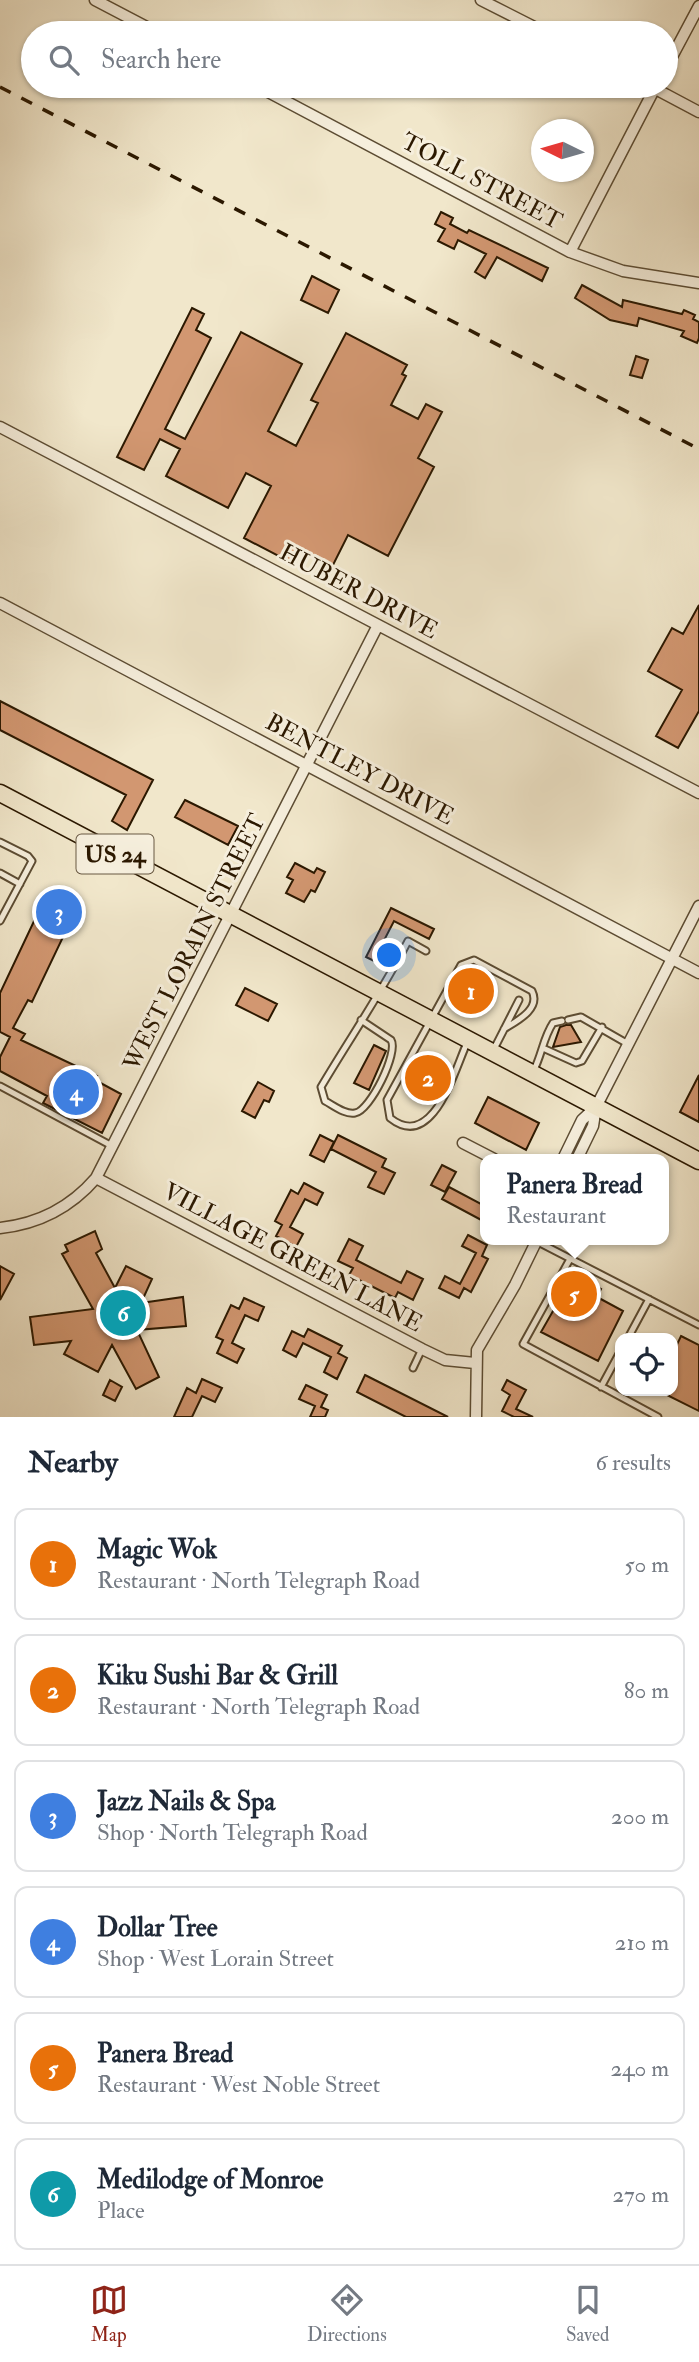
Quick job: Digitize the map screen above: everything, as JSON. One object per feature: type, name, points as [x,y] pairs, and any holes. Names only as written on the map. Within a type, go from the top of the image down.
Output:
[{"type":"main road","name":"US 24","points":[[0,793],[699,1161]]},
{"type":"street","points":[[95,0],[135,21]]},
{"type":"street","points":[[481,0],[522,21]]},
{"type":"street","points":[[678,45],[699,6]]},
{"type":"street","name":"TOLL STREET","points":[[280,98],[570,252],[623,271],[699,283]]},
{"type":"street","points":[[570,252],[648,98]]},
{"type":"street","points":[[674,98],[699,112]]},
{"type":"street","name":"HUBER DRIVE","points":[[0,427],[699,793]]},
{"type":"street","name":"BENTLEY DRIVE","points":[[0,603],[699,973]]},
{"type":"street","name":"WEST LORAIN STREET","points":[[0,1228],[45,1217],[74,1200],[96,1178],[378,625]]},
{"type":"street","points":[[579,1154],[593,1126],[596,1107],[699,906]]},
{"type":"street","points":[[565,1154],[582,1120],[596,1107]]},
{"type":"street","points":[[463,1143],[484,1154]]},
{"type":"street","name":"VILLAGE GREEN LANE","points":[[96,1178],[422,1349],[445,1360],[475,1363]]},
{"type":"street","points":[[476,1417],[475,1363],[482,1341],[535,1245]]},
{"type":"lane","points":[[0,842],[28,856],[32,862],[3,909],[0,921]]},
{"type":"lane","points":[[0,873],[20,884]]},
{"type":"lane","points":[[361,1020],[394,1045],[393,1055],[369,1104],[358,1113],[350,1114],[325,1101],[321,1087],[361,1020],[381,993],[408,942],[426,951]]},
{"type":"lane","points":[[469,1040],[434,1116],[423,1124],[410,1127],[398,1125],[390,1118],[387,1100],[433,1021],[461,965],[474,960],[532,991],[535,996],[533,1006],[522,1018],[504,1029]]},
{"type":"lane","points":[[492,1052],[519,1000]]},
{"type":"lane","points":[[533,1073],[545,1049],[545,1036],[553,1023],[581,1017],[628,1044]]},
{"type":"lane","points":[[545,1049],[576,1063],[582,1062],[602,1027]]},
{"type":"lane","points":[[0,1086],[112,1146]]},
{"type":"lane","points":[[544,1245],[699,1325]]},
{"type":"lane","points":[[570,1259],[523,1344],[658,1417]]},
{"type":"lane","points":[[631,1333],[649,1300]]},
{"type":"lane","points":[[413,1368],[422,1349]]},
{"type":"lane","points":[[601,1387],[615,1361]]},
{"type":"building","points":[[441,212],[453,218],[450,224],[467,233],[469,230],[548,268],[542,281],[497,257],[485,278],[475,272],[486,254],[458,240],[454,249],[438,241],[445,229],[435,224]]},
{"type":"building","points":[[312,276],[339,290],[328,313],[301,300]]},
{"type":"building","points":[[582,285],[622,307],[623,300],[682,314],[684,310],[695,315],[693,319],[699,322],[697,343],[681,336],[684,331],[639,318],[637,326],[610,320],[575,298]]},
{"type":"building","points":[[192,308],[204,314],[196,330],[211,338],[165,429],[185,439],[241,332],[302,364],[268,431],[296,446],[318,403],[311,400],[346,333],[407,365],[402,374],[406,376],[391,405],[418,419],[426,404],[442,412],[418,458],[434,467],[388,556],[348,535],[332,567],[297,549],[290,562],[244,538],[271,486],[246,473],[228,508],[166,476],[180,449],[160,439],[144,470],[117,457]]},
{"type":"building","points":[[636,356],[648,360],[642,378],[630,375]]},
{"type":"building","points":[[699,605],[699,711],[678,748],[656,736],[682,690],[648,671],[672,628],[683,634]]},
{"type":"building","points":[[0,701],[153,780],[127,830],[112,821],[126,795],[0,730]]},
{"type":"building","points":[[185,800],[238,826],[228,845],[175,817]]},
{"type":"building","points":[[295,863],[314,873],[317,868],[325,872],[315,892],[311,890],[304,902],[286,893],[293,880],[287,877]]},
{"type":"building","points":[[45,898],[74,914],[32,1002],[28,1000],[13,1028],[25,1034],[21,1040],[97,1076],[95,1080],[121,1094],[102,1133],[43,1103],[47,1096],[0,1071],[0,1057],[10,1037],[0,1032],[0,993]]},
{"type":"building","points":[[391,908],[434,929],[429,939],[394,921],[378,952],[392,959],[388,968],[366,957]]},
{"type":"building","points":[[477,974],[488,980],[475,1003],[459,995],[465,983],[471,987]]},
{"type":"building","points":[[245,988],[277,1004],[268,1021],[236,1005]]},
{"type":"building","points":[[571,1025],[581,1042],[553,1047],[560,1027]]},
{"type":"building","points":[[374,1045],[386,1051],[369,1090],[354,1083]]},
{"type":"building","points":[[428,1058],[445,1067],[428,1099],[412,1090]]},
{"type":"building","points":[[699,1075],[699,1122],[680,1112]]},
{"type":"building","points":[[258,1082],[274,1091],[269,1102],[264,1100],[255,1118],[242,1111]]},
{"type":"building","points":[[488,1097],[539,1123],[526,1150],[475,1123]]},
{"type":"building","points":[[320,1135],[334,1142],[324,1162],[310,1155]]},
{"type":"building","points":[[338,1135],[386,1159],[382,1167],[395,1173],[384,1194],[368,1187],[376,1172],[331,1149]]},
{"type":"building","points":[[442,1165],[456,1172],[445,1192],[431,1185]]},
{"type":"building","points":[[304,1183],[323,1193],[317,1205],[305,1199],[290,1227],[303,1234],[296,1247],[276,1236],[282,1225],[275,1221],[291,1190],[298,1194]]},
{"type":"building","points":[[449,1187],[480,1203],[480,1219],[442,1199]]},
{"type":"building","points":[[95,1231],[102,1249],[96,1253],[115,1288],[126,1266],[152,1279],[141,1303],[183,1297],[186,1326],[137,1330],[159,1377],[136,1389],[112,1345],[98,1372],[64,1354],[71,1341],[34,1345],[30,1317],[93,1309],[62,1254],[68,1251],[65,1245]]},
{"type":"building","points":[[468,1235],[480,1241],[480,1245],[487,1245],[482,1256],[488,1259],[471,1292],[464,1288],[459,1298],[439,1288],[445,1276],[460,1284],[476,1253],[462,1246]]},
{"type":"building","points":[[349,1239],[363,1246],[356,1260],[401,1283],[407,1271],[423,1279],[413,1300],[398,1292],[395,1298],[349,1275],[353,1268],[338,1261]]},
{"type":"building","points":[[0,1266],[14,1274],[0,1300]]},
{"type":"building","points":[[569,1283],[587,1292],[591,1284],[601,1289],[597,1297],[623,1311],[598,1361],[541,1332]]},
{"type":"building","points":[[244,1298],[264,1307],[258,1321],[245,1315],[232,1343],[244,1349],[237,1363],[217,1353],[223,1340],[216,1337],[231,1305],[239,1309]]},
{"type":"building","points":[[308,1329],[342,1346],[338,1353],[347,1358],[337,1379],[324,1372],[331,1357],[303,1343],[296,1357],[283,1350],[292,1331],[304,1337]]},
{"type":"building","points":[[681,1336],[699,1345],[699,1411],[669,1396],[678,1396],[678,1342]]},
{"type":"building","points":[[365,1375],[448,1417],[406,1417],[357,1392]]},
{"type":"building","points":[[202,1379],[222,1388],[215,1402],[202,1396],[192,1417],[174,1417],[187,1388],[196,1393]]},
{"type":"building","points":[[110,1380],[122,1387],[115,1401],[103,1395]]},
{"type":"building","points":[[507,1380],[526,1390],[516,1409],[533,1417],[514,1417],[502,1411],[510,1395],[502,1390]]},
{"type":"building","points":[[306,1385],[327,1395],[321,1407],[328,1410],[325,1417],[310,1417],[315,1406],[299,1399]]},
{"type":"railway","points":[[0,87],[21,98]]},
{"type":"railway","points":[[21,98],[699,449]]},
{"type":"place","name":"Jazz Nails & Spa","points":[[59,912]]},
{"type":"place","name":"Magic Wok","points":[[471,991]]},
{"type":"place","name":"Kiku Sushi Bar & Grill","points":[[428,1078]]},
{"type":"place","name":"Dollar Tree","points":[[76,1092]]},
{"type":"place","name":"Panera Bread","points":[[574,1294]]},
{"type":"place","name":"Medilodge of Monroe","points":[[123,1313]]}]
